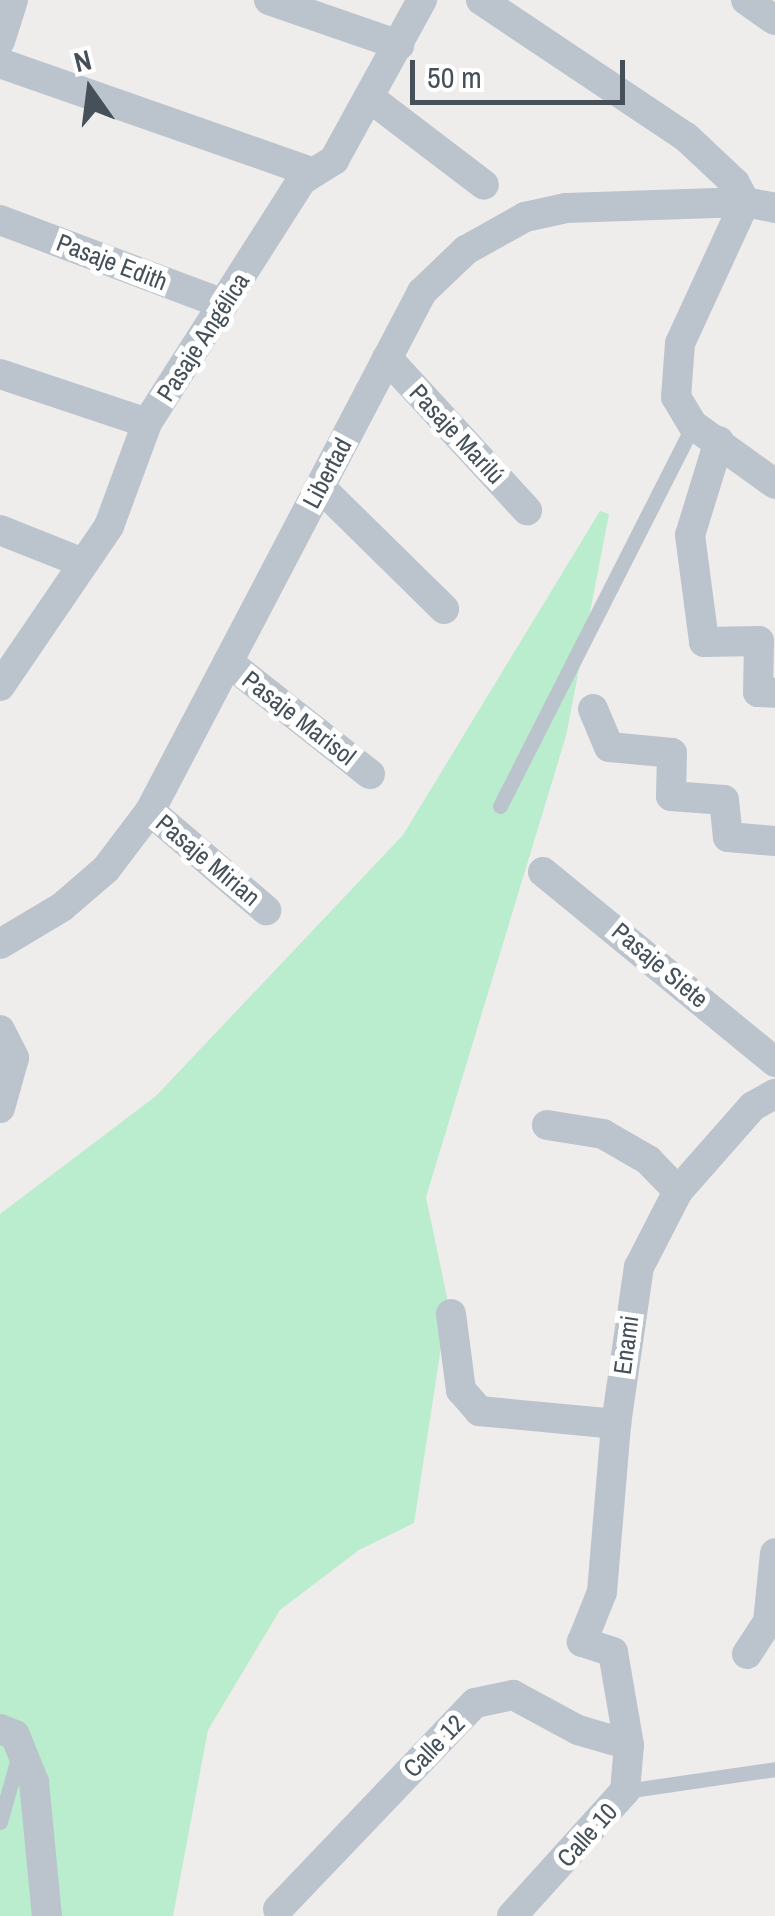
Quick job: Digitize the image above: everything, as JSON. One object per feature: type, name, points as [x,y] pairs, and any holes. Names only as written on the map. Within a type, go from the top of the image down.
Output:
[{"type":"street","points":[[0,42],[13,0]]},
{"type":"street","points":[[269,0],[398,45]]},
{"type":"street","name":"Pasaje Angélica","points":[[0,686],[83,564],[126,491],[147,423],[312,172],[334,160],[422,0]]},
{"type":"street","points":[[481,0],[715,160],[744,202],[680,342],[676,397],[706,433],[775,484]]},
{"type":"street","points":[[746,0],[775,20]]},
{"type":"street","points":[[0,63],[312,172]]},
{"type":"street","points":[[370,98],[484,185]]},
{"type":"street","name":"Libertad","points":[[5,933],[106,869],[150,811],[422,292],[466,250],[526,217],[566,208],[744,202],[775,208]]},
{"type":"street","name":"Pasaje Edith","points":[[0,220],[224,304]]},
{"type":"street","name":"Pasaje Marilú","points":[[387,358],[528,510]]},
{"type":"street","points":[[0,374],[147,423]]},
{"type":"street","points":[[706,433],[690,535],[704,642],[759,641],[758,692],[775,693]]},
{"type":"street","points":[[320,487],[444,609]]},
{"type":"street","points":[[0,530],[83,564]]},
{"type":"street","name":"Pasaje Marisol","points":[[228,662],[370,774]]},
{"type":"street","points":[[593,709],[608,747],[672,753],[671,796],[724,800],[728,837],[775,841]]},
{"type":"street","name":"Pasaje Mirian","points":[[150,811],[266,910]]},
{"type":"street","name":"Pasaje Siete","points":[[542,872],[775,1062]]},
{"type":"street","points":[[0,1030],[14,1058],[0,1108]]},
{"type":"street","name":"Enami","points":[[582,1642],[602,1592],[616,1424],[640,1267],[678,1191],[753,1106],[775,1094]]},
{"type":"street","points":[[547,1125],[602,1134],[648,1160],[678,1191]]},
{"type":"street","points":[[452,1314],[461,1390],[479,1411],[616,1424]]},
{"type":"street","points":[[747,1654],[768,1622],[775,1553]]},
{"type":"street","name":"Calle 10","points":[[512,1916],[625,1791],[629,1745],[612,1652],[582,1642]]},
{"type":"street","name":"Calle 12","points":[[278,1909],[475,1703],[513,1695],[578,1730],[629,1745]]},
{"type":"street","points":[[11,1738],[44,1851],[47,1916]]},
{"type":"lane","points":[[500,806],[706,433]]},
{"type":"lane","points":[[0,1822],[11,1738]]},
{"type":"lane","points":[[625,1791],[775,1769]]},
{"type":"green space","points":[[600,511],[609,514],[566,736],[426,1197],[448,1302],[414,1523],[359,1550],[280,1610],[208,1730],[173,1916],[0,1916],[0,1214],[156,1096],[403,835]]}]
